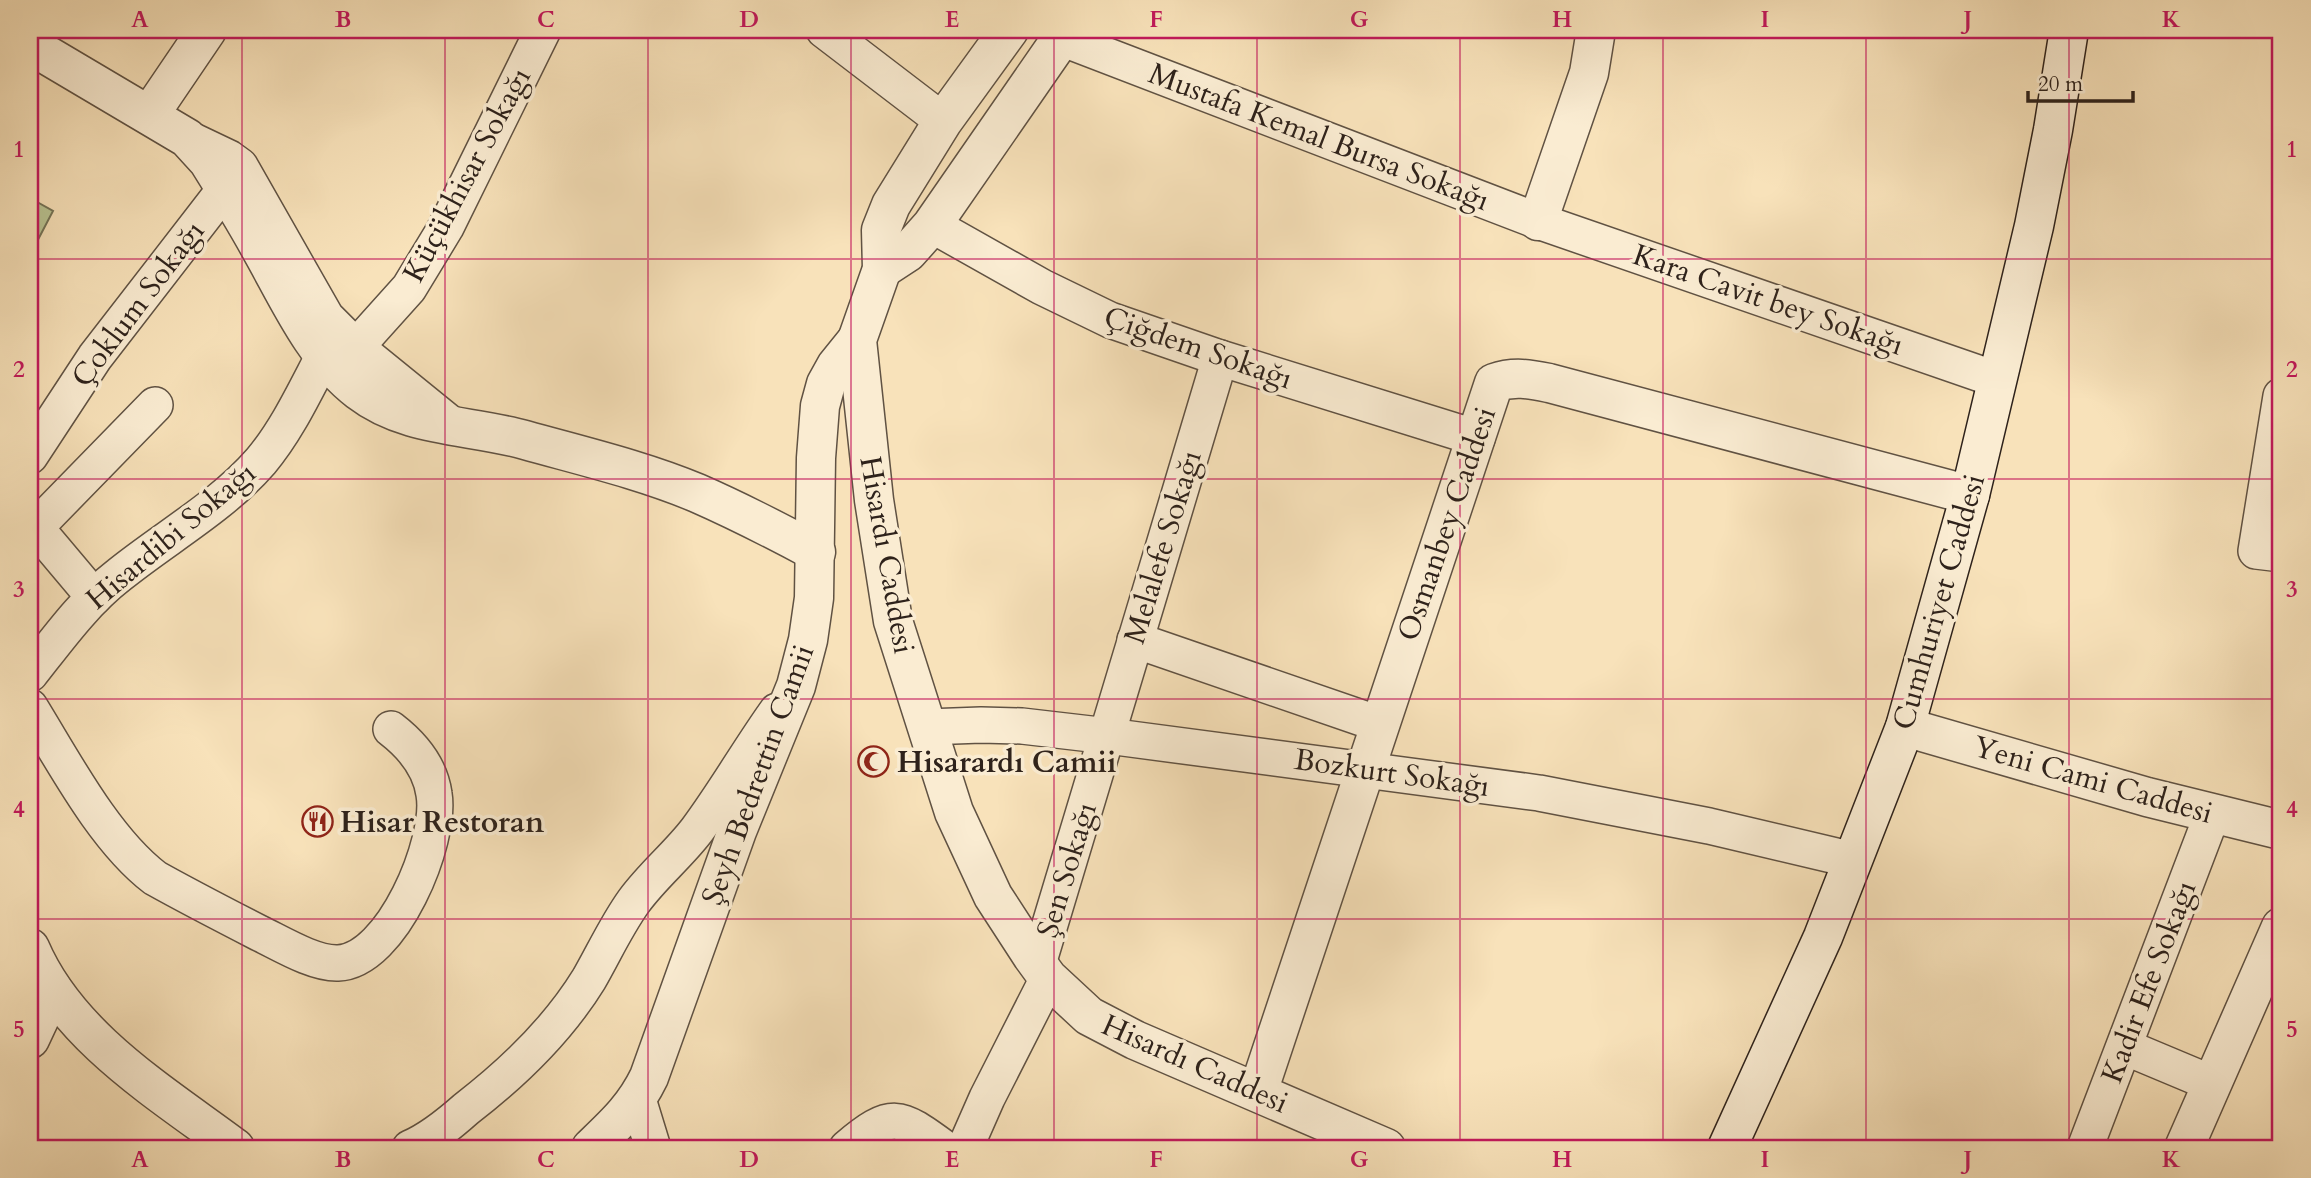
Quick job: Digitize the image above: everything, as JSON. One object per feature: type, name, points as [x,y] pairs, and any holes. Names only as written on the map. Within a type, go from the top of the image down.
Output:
[{"type":"street","points":[[150,114],[207,30]]},
{"type":"street","name":"Küçükhisar Sokağı","points":[[340,351],[409,288],[446,227],[542,30]]},
{"type":"street","points":[[824,30],[943,121]]},
{"type":"street","name":"Hisardı Caddesi","points":[[1009,30],[943,121],[891,205],[881,230],[882,269],[857,340],[874,500],[893,621],[954,812],[993,896],[1043,971],[1089,1016],[1386,1148]]},
{"type":"street","name":"Cumhuriyet Caddesi","points":[[1731,1147],[1823,937],[1905,727],[1970,495],[2034,226],[2053,130],[2068,30]]},
{"type":"street","points":[[1538,221],[1589,73],[1593,32]]},
{"type":"street","points":[[882,269],[908,252],[932,225],[1064,34]]},
{"type":"street","name":"Mustafa Kemal Bursa Sokağı","points":[[1064,34],[1538,221]]},
{"type":"street","points":[[30,45],[187,138],[240,166],[326,317],[359,391],[383,406],[423,421],[503,434],[611,464],[695,492],[759,521],[816,552]]},
{"type":"street","points":[[187,138],[208,161],[306,331],[340,351]]},
{"type":"street","name":"Çoklum Sokağı","points":[[30,456],[95,358],[225,189]]},
{"type":"street","name":"Kara Cavit bey Sokağı","points":[[1538,221],[1997,380]]},
{"type":"street","name":"Çiğdem Sokağı","points":[[932,225],[1080,307],[1141,332],[1477,439]]},
{"type":"street","name":"Şeyh Bedrettin Camii","points":[[591,1148],[621,1120],[638,1099],[657,1058],[737,831],[796,686],[808,640],[814,597],[816,458],[820,406],[826,384],[836,366],[857,340]]},
{"type":"street","name":"Hisardibi Sokağı","points":[[30,674],[94,597],[117,576],[221,500],[255,467],[340,351]]},
{"type":"street","name":"Melalefe Sokağı","points":[[1108,736],[1220,358]]},
{"type":"street","name":"Osmanbey Caddesi","points":[[1258,1092],[1494,383],[1507,378],[1523,378],[1549,383],[1970,495]]},
{"type":"street","points":[[2269,552],[2281,396]]},
{"type":"street","points":[[94,597],[33,524],[155,405]]},
{"type":"street","points":[[1135,640],[1379,724]]},
{"type":"street","points":[[410,1148],[444,1127],[484,1096],[516,1069],[546,1038],[588,979],[634,901],[696,831],[748,751],[796,686]]},
{"type":"street","points":[[30,706],[96,811],[137,865],[155,878],[295,951],[334,964],[358,957],[375,943],[392,923],[406,902],[432,840],[434,794],[429,776],[420,756],[391,729]]},
{"type":"street","name":"Bozkurt Sokağı","points":[[927,727],[1022,726],[1539,793],[1634,811],[1853,860]]},
{"type":"street","name":"Yeni Cami Caddesi","points":[[1905,727],[2212,815],[2281,830]]},
{"type":"street","name":"Şen Sokağı","points":[[965,1148],[1043,971],[1108,736]]},
{"type":"street","name":"Kadir Efe Sokağı","points":[[2085,1148],[2212,815]]},
{"type":"street","points":[[2184,1148],[2281,927]]},
{"type":"street","points":[[30,948],[53,990],[79,1022],[141,1077],[235,1148]]},
{"type":"street","points":[[30,1039],[53,990]]},
{"type":"street","points":[[2125,1047],[2211,1083]]},
{"type":"street","points":[[638,1099],[653,1148]]},
{"type":"street","points":[[847,1148],[880,1124],[893,1120],[915,1126],[944,1148]]},
{"type":"green space","points":[[30,198],[53,211],[30,255]]},
{"type":"place","name":"Hisarardı Camii","points":[[874,762]]},
{"type":"place","name":"Hisar Restoran","points":[[317,822]]}]
